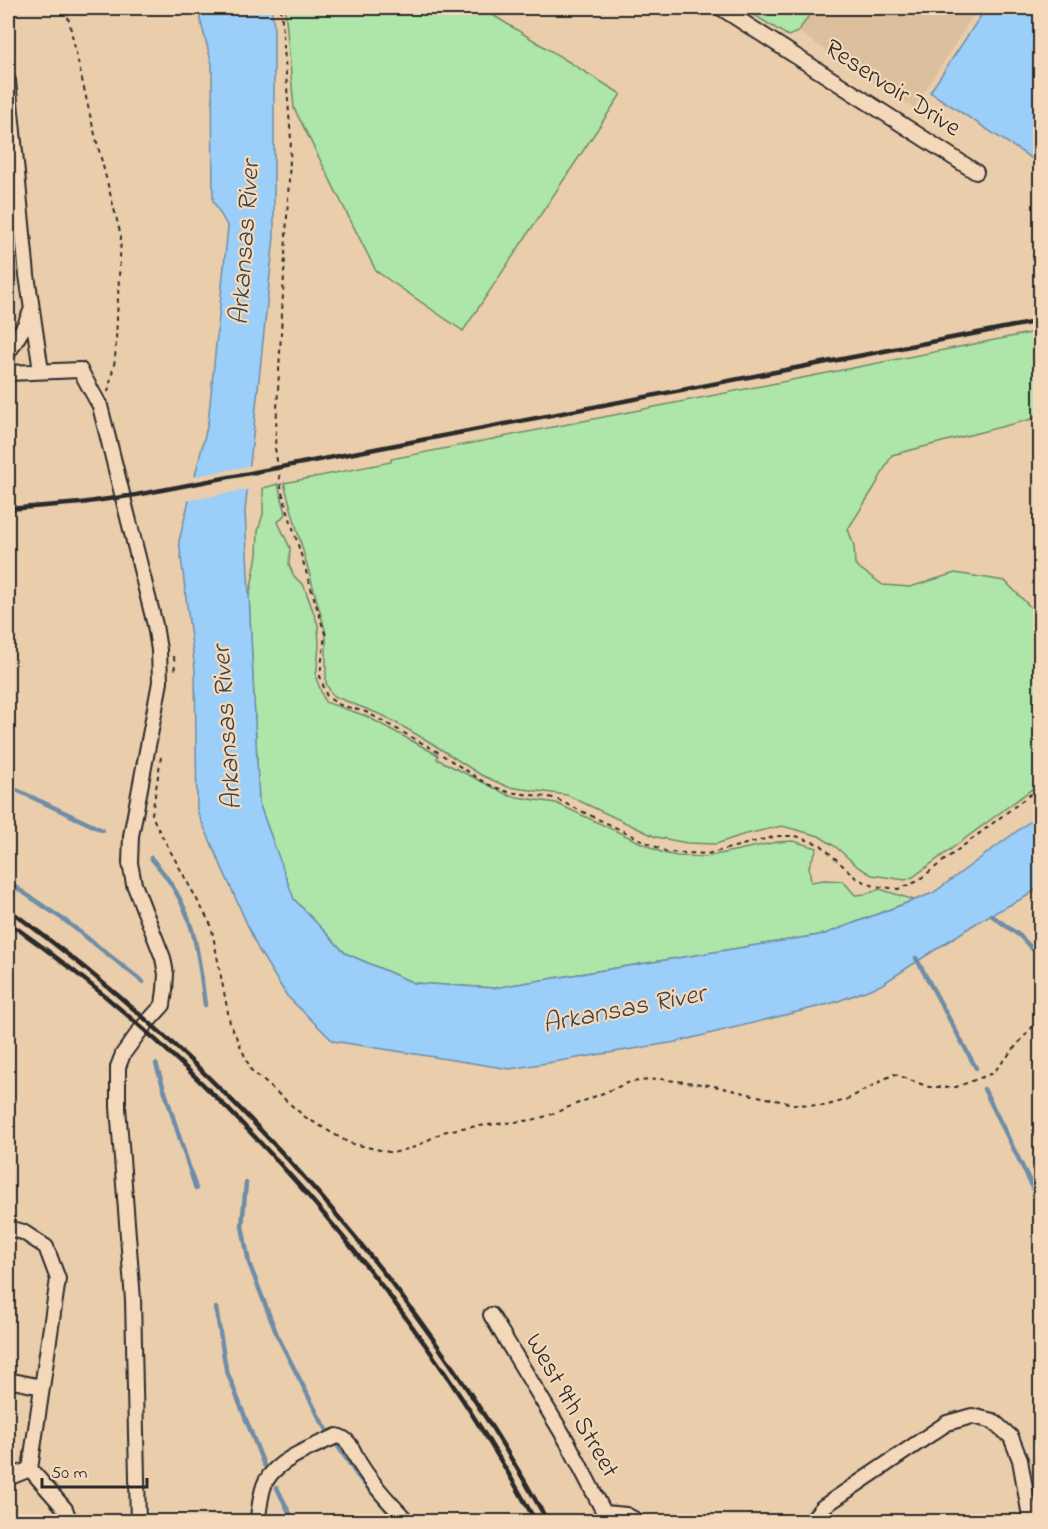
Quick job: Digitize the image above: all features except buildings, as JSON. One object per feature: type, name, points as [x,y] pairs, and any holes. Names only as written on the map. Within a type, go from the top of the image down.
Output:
[{"type":"street","name":"Reservoir Drive","points":[[721,8],[976,172]]},
{"type":"street","points":[[8,81],[40,371]]},
{"type":"street","points":[[8,353],[32,309]]},
{"type":"street","points":[[8,373],[80,370],[100,406],[155,625],[159,650],[160,682],[131,836],[130,863],[134,884],[164,958],[165,990],[163,1005],[142,1028],[123,1054],[118,1066],[118,1107],[133,1300],[138,1521]]},
{"type":"street","points":[[8,1228],[23,1232],[46,1247],[58,1279],[30,1469],[65,1509],[70,1521]]},
{"type":"street","name":"West 9th Street","points":[[490,1315],[568,1443],[607,1517]]},
{"type":"street","points":[[8,1380],[42,1387]]},
{"type":"street","points":[[810,1521],[823,1507],[947,1423],[972,1416],[993,1421],[1011,1437],[1020,1460],[1031,1521]]},
{"type":"street","points":[[257,1521],[261,1494],[267,1480],[277,1469],[300,1452],[337,1436],[342,1437],[351,1445],[359,1462],[381,1494],[408,1521]]},
{"type":"street","points":[[8,1478],[30,1469]]},
{"type":"street","points":[[607,1517],[626,1515],[639,1521]]},
{"type":"path","points":[[66,8],[121,236],[115,360],[107,397]]},
{"type":"path","points":[[280,8],[291,140],[275,448],[282,492],[325,634],[320,676],[327,697],[340,705],[366,712],[433,749],[487,784],[507,792],[554,798],[667,852],[707,854],[777,836],[796,837],[821,845],[856,878],[874,886],[898,888],[916,882],[1041,787]]},
{"type":"path","points":[[173,680],[174,651]]},
{"type":"path","points":[[163,747],[152,814],[211,925],[230,1023],[251,1070],[305,1117],[349,1143],[393,1154],[415,1147],[443,1132],[532,1120],[630,1082],[660,1079],[710,1085],[793,1104],[824,1106],[846,1100],[894,1074],[928,1087],[956,1087],[993,1073],[1041,1018]]},
{"type":"shaded area","points":[[814,8],[978,8],[914,108],[798,32]]},
{"type":"green space","points":[[285,8],[494,8],[491,14],[621,94],[463,331],[376,271],[294,108]]},
{"type":"green space","points":[[743,8],[814,8],[798,32],[788,36]]},
{"type":"green space","points":[[1040,331],[1040,414],[1032,419],[892,455],[848,529],[854,546],[855,565],[883,585],[910,587],[955,573],[1005,581],[1040,617],[1040,783],[913,877],[905,880],[872,875],[858,867],[836,847],[819,836],[782,826],[742,835],[716,844],[687,843],[656,837],[567,795],[508,787],[481,775],[384,716],[331,693],[326,683],[326,633],[284,483],[391,462],[391,459]]},
{"type":"green space","points":[[278,484],[286,513],[278,522],[290,548],[289,565],[294,576],[304,586],[318,625],[316,678],[325,702],[366,716],[438,755],[437,759],[510,796],[556,803],[663,853],[705,857],[777,842],[793,841],[817,848],[809,866],[811,882],[843,881],[855,895],[880,889],[914,900],[825,934],[494,988],[414,983],[345,953],[293,899],[259,803],[249,598],[257,555],[258,531],[263,514],[263,488]]},
{"type":"water","name":"Arkansas River","points":[[197,8],[271,8],[274,26],[274,237],[245,511],[259,803],[294,899],[345,953],[414,983],[494,988],[825,934],[933,893],[1040,814],[1040,886],[1027,896],[981,920],[881,985],[833,1003],[676,1042],[510,1069],[333,1041],[287,996],[258,949],[197,811],[195,670],[179,541],[208,423],[228,227],[213,201],[212,64]]},
{"type":"water","points":[[986,8],[1028,8],[1040,16],[1040,164],[930,92]]},
{"type":"pier","points":[[253,465],[250,489],[185,501],[191,477]]},
{"type":"waterway","points":[[8,786],[102,830]]},
{"type":"waterway","points":[[151,858],[165,876],[185,910],[196,944],[205,1005]]},
{"type":"waterway","points":[[8,882],[67,922],[143,982]]},
{"type":"waterway","points":[[991,915],[1020,936],[1040,957]]},
{"type":"waterway","points":[[916,958],[976,1068]]},
{"type":"waterway","points":[[156,1064],[196,1189]]},
{"type":"waterway","points":[[984,1089],[1040,1202]]},
{"type":"waterway","points":[[246,1183],[242,1226],[249,1263],[277,1335],[320,1419],[357,1475],[397,1522]]},
{"type":"waterway","points":[[216,1308],[226,1369],[264,1465]]},
{"type":"waterway","points":[[277,1488],[294,1522]]},
{"type":"railway","points":[[8,509],[81,503],[136,495],[1040,321]]},
{"type":"railway","points":[[8,909],[90,972],[168,1039],[242,1111],[311,1186],[377,1264],[438,1347],[495,1433],[548,1522]]},
{"type":"railway","points":[[8,922],[87,982],[163,1047],[236,1118],[305,1192],[370,1271],[431,1352],[486,1436],[536,1522]]}]
